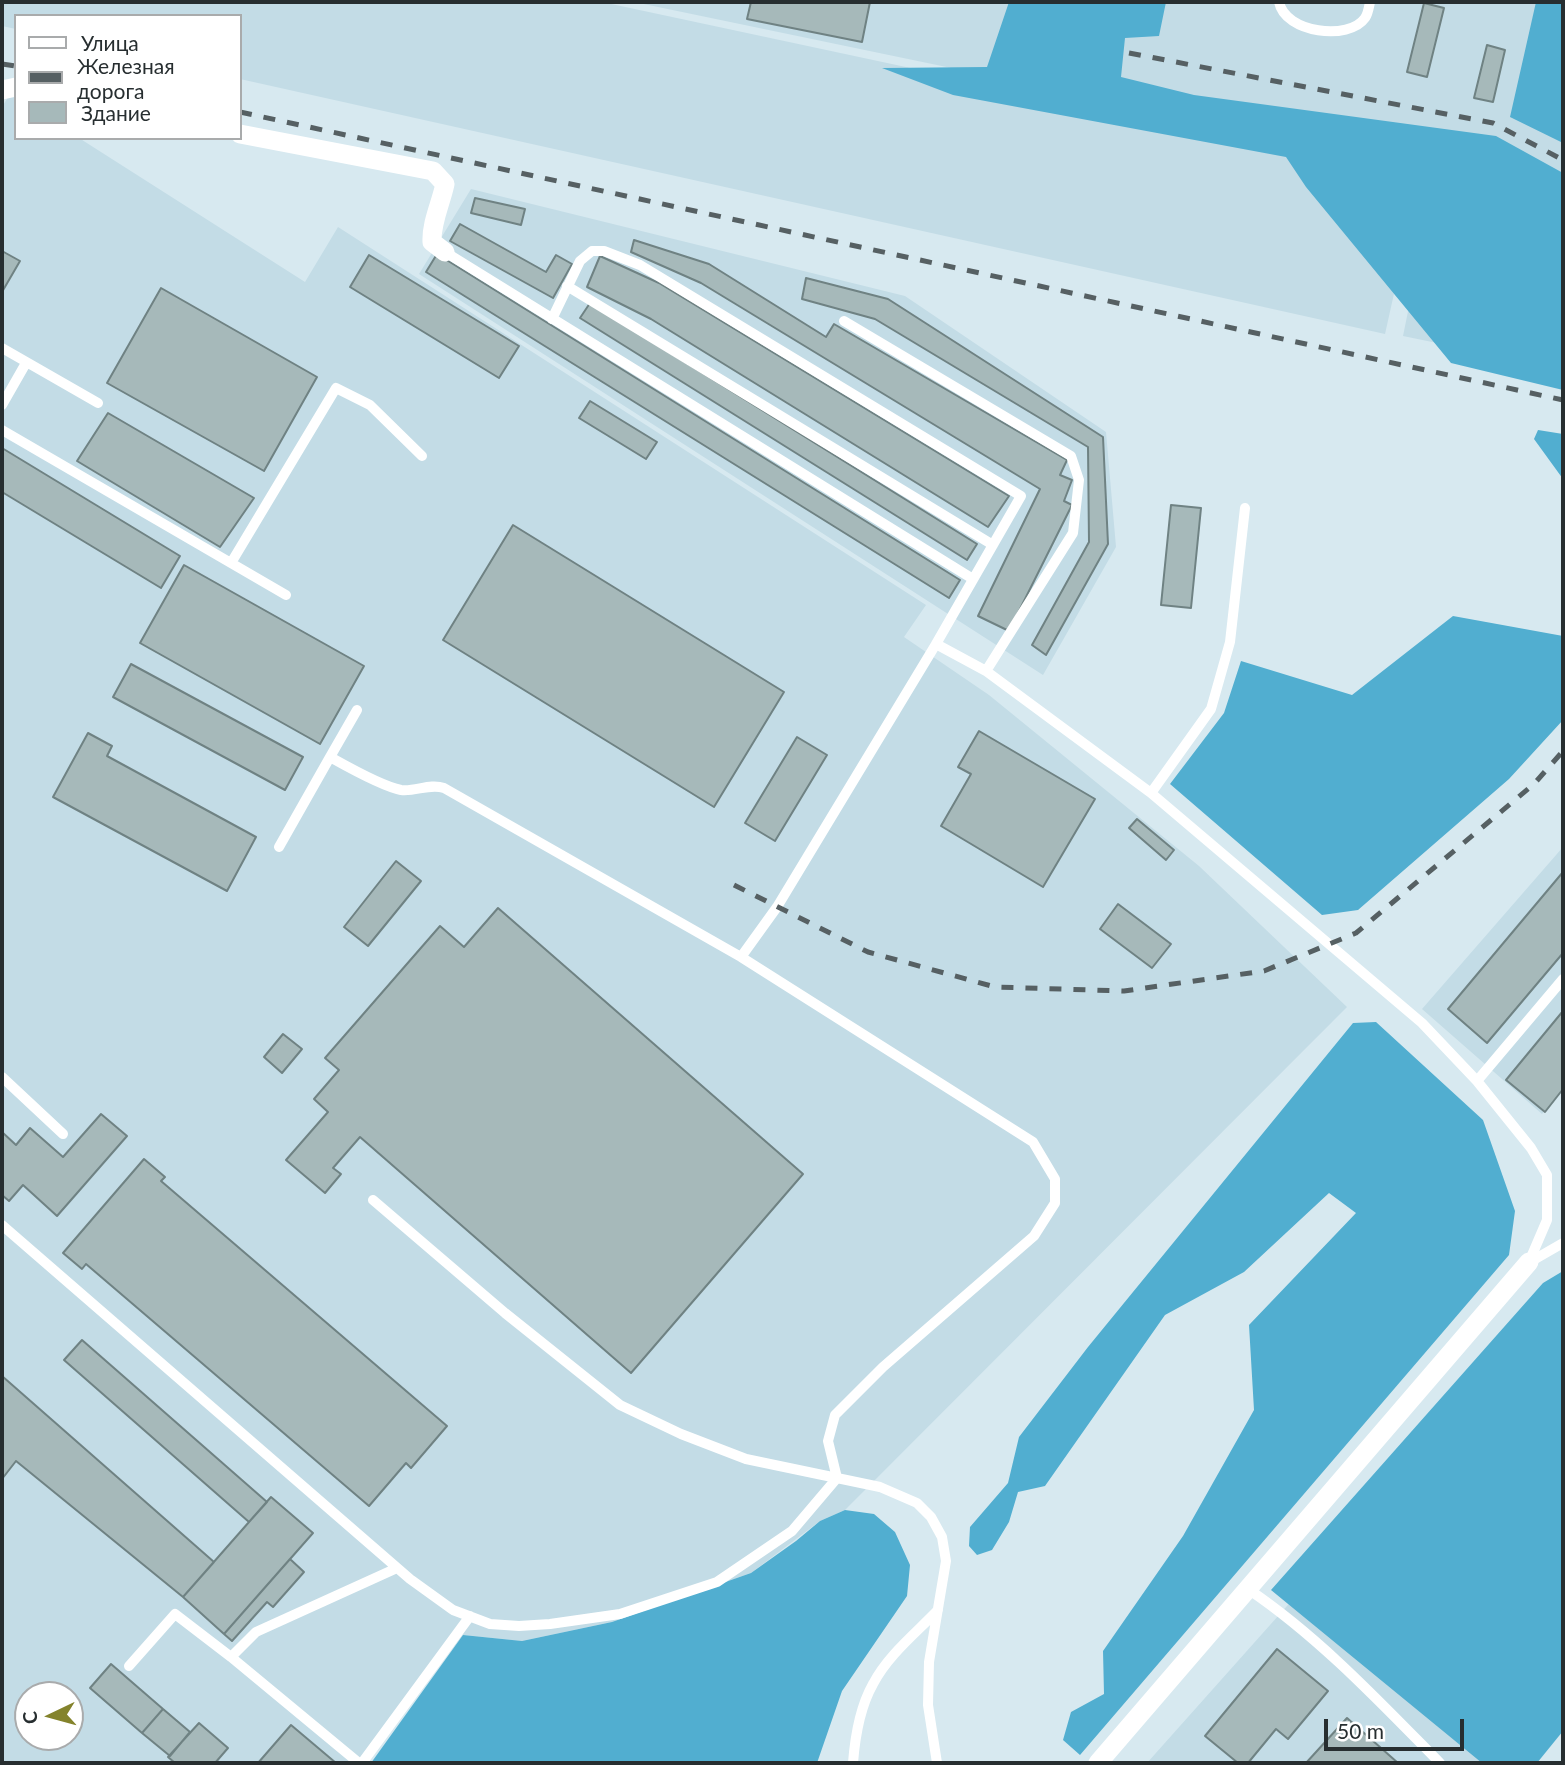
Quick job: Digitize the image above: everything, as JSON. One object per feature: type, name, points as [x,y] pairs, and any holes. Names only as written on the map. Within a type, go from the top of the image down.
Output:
[{"type":"street","points":[[242,134],[433,171],[445,184],[432,230],[432,242],[445,252]]},
{"type":"street","points":[[1098,1763],[1529,1262]]},
{"type":"lane","points":[[1279,2],[1282,13],[1299,26],[1325,32],[1353,27],[1364,19],[1370,2]]},
{"type":"lane","points":[[552,318],[580,261],[592,251],[604,251],[640,265],[1021,496],[936,644],[777,907],[741,957]]},
{"type":"lane","points":[[445,252],[973,579]]},
{"type":"lane","points":[[567,286],[993,545]]},
{"type":"lane","points":[[844,321],[1070,456],[1079,480],[1073,533],[986,671]]},
{"type":"lane","points":[[2,348],[98,403]]},
{"type":"lane","points":[[2,404],[26,363]]},
{"type":"lane","points":[[231,563],[336,388],[370,405],[422,456]]},
{"type":"lane","points":[[2,430],[286,595]]},
{"type":"lane","points":[[1151,793],[1211,709],[1230,642],[1245,508]]},
{"type":"lane","points":[[936,644],[986,671],[1151,793],[1422,1023],[1477,1081],[1531,1148],[1548,1175],[1547,1220],[1529,1262]]},
{"type":"lane","points":[[279,847],[357,710]]},
{"type":"lane","points":[[330,757],[354,771],[401,790],[438,786],[444,788],[741,957],[1033,1142],[1055,1179],[1055,1203],[1034,1236],[883,1367],[835,1415],[828,1441],[837,1478]]},
{"type":"lane","points":[[1477,1081],[1563,979]]},
{"type":"lane","points":[[2,1077],[63,1134]]},
{"type":"lane","points":[[373,1200],[505,1313],[620,1405],[681,1434],[746,1459],[880,1487],[917,1503],[931,1517],[942,1537],[946,1561],[929,1662],[928,1705],[937,1763]]},
{"type":"lane","points":[[2,1225],[397,1568],[453,1610],[499,1625],[550,1624],[620,1614],[717,1582],[792,1531],[837,1478]]},
{"type":"lane","points":[[1529,1262],[1563,1243]]},
{"type":"lane","points":[[232,1657],[256,1632],[397,1568]]},
{"type":"lane","points":[[1248,1589],[1292,1621],[1380,1702],[1440,1763]]},
{"type":"lane","points":[[853,1763],[858,1726],[872,1685],[886,1665],[938,1609]]},
{"type":"lane","points":[[128,1666],[175,1614],[232,1657],[360,1763],[470,1616]]},
{"type":"shaded area","points":[[2,2],[602,2],[1420,177],[1385,334],[242,79],[242,14],[14,14],[14,29],[2,26]]},
{"type":"shaded area","points":[[634,2],[1563,2],[1563,369],[1403,336],[1437,169]]},
{"type":"shaded area","points":[[1009,2],[1166,2],[1159,36],[1125,38],[1121,77],[1194,95],[1496,136],[1563,173],[1563,390],[1451,363],[1306,187],[1286,157],[953,95],[882,68],[987,67]]},
{"type":"shaded area","points":[[1536,2],[1563,2],[1563,143],[1510,117]]},
{"type":"shaded area","points":[[10,94],[14,97],[14,140],[82,140],[305,282],[338,227],[926,605],[904,637],[989,695],[1199,866],[1347,1007],[845,1510],[820,1521],[751,1573],[612,1622],[522,1641],[463,1635],[363,1763],[2,1763],[2,107]]},
{"type":"shaded area","points":[[471,189],[905,296],[1106,432],[1116,547],[1043,675],[419,274]]},
{"type":"shaded area","points":[[1538,430],[1563,434],[1563,479],[1534,439]]},
{"type":"shaded area","points":[[1453,616],[1563,636],[1563,720],[1509,779],[1358,910],[1322,915],[1170,784],[1224,713],[1241,661],[1352,695]]},
{"type":"shaded area","points":[[1563,847],[1563,1089],[1542,1114],[1422,1009]]},
{"type":"shaded area","points":[[1376,1022],[1483,1120],[1515,1211],[1509,1255],[1080,1755],[1063,1740],[1071,1712],[1104,1694],[1103,1651],[1183,1536],[1254,1410],[1249,1325],[1356,1213],[1329,1193],[1244,1272],[1165,1315],[1045,1486],[1018,1492],[1009,1522],[992,1550],[977,1555],[969,1546],[970,1527],[1008,1483],[1019,1437],[1088,1347],[1353,1023]]},
{"type":"shaded area","points":[[1563,1271],[1563,1731],[1537,1763],[1482,1763],[1271,1590],[1543,1283]]},
{"type":"shaded area","points":[[845,1510],[874,1514],[895,1532],[910,1565],[907,1596],[842,1691],[817,1763],[371,1763],[463,1635],[522,1641],[612,1622],[751,1573],[820,1521]]},
{"type":"shaded area","points":[[1303,1588],[1519,1763],[1147,1763]]},
{"type":"building","points":[[751,2],[870,2],[862,42],[747,19]]},
{"type":"building","points":[[1424,3],[1444,8],[1427,77],[1407,72]]},
{"type":"building","points":[[1487,45],[1505,50],[1493,102],[1474,98]]},
{"type":"building","points":[[475,198],[525,209],[521,225],[471,213]]},
{"type":"building","points":[[460,224],[546,272],[556,255],[572,264],[553,298],[450,241]]},
{"type":"building","points":[[634,240],[709,264],[826,337],[834,324],[1067,460],[1060,475],[1072,480],[1064,501],[1072,505],[1009,631],[978,616],[1040,489],[701,283],[631,252]]},
{"type":"building","points":[[2,251],[20,261],[2,292]]},
{"type":"building","points":[[437,254],[960,580],[949,598],[426,272]]},
{"type":"building","points":[[369,255],[519,346],[499,378],[350,287]]},
{"type":"building","points":[[600,256],[659,283],[1009,496],[988,527],[651,319],[587,287]]},
{"type":"building","points":[[806,278],[888,299],[1103,437],[1108,544],[1046,655],[1032,645],[1089,542],[1088,447],[875,319],[802,299]]},
{"type":"building","points":[[161,288],[317,377],[264,471],[107,383]]},
{"type":"building","points":[[590,303],[977,544],[967,560],[580,318]]},
{"type":"building","points":[[590,401],[657,442],[646,459],[579,418]]},
{"type":"building","points":[[108,413],[254,498],[220,547],[77,461]]},
{"type":"building","points":[[2,448],[180,556],[161,588],[2,492]]},
{"type":"building","points":[[1171,505],[1201,508],[1191,608],[1161,605]]},
{"type":"building","points":[[513,525],[784,692],[714,807],[443,640]]},
{"type":"building","points":[[184,565],[364,666],[320,744],[140,643]]},
{"type":"building","points":[[131,664],[303,757],[285,790],[113,697]]},
{"type":"building","points":[[979,731],[1095,799],[1043,887],[941,826],[971,774],[958,767]]},
{"type":"building","points":[[88,733],[112,746],[107,756],[256,837],[227,891],[53,797]]},
{"type":"building","points":[[797,737],[827,755],[775,841],[745,823]]},
{"type":"building","points":[[1137,819],[1174,850],[1166,860],[1129,828]]},
{"type":"building","points":[[396,861],[421,881],[368,946],[344,927]]},
{"type":"building","points":[[1563,872],[1563,953],[1487,1043],[1448,1009]]},
{"type":"building","points":[[1118,904],[1171,944],[1152,968],[1100,929]]},
{"type":"building","points":[[498,908],[803,1174],[631,1373],[360,1137],[333,1168],[341,1174],[325,1193],[286,1160],[328,1112],[314,1099],[339,1070],[325,1058],[440,926],[464,947]]},
{"type":"building","points":[[1563,1011],[1563,1089],[1545,1112],[1506,1080]]},
{"type":"building","points":[[283,1034],[302,1049],[282,1073],[264,1057]]},
{"type":"building","points":[[101,1114],[127,1136],[57,1216],[23,1185],[9,1201],[2,1195],[2,1132],[16,1145],[30,1128],[63,1157]]},
{"type":"building","points":[[144,1159],[165,1177],[161,1181],[447,1426],[411,1468],[406,1463],[369,1506],[86,1264],[82,1269],[63,1253]]},
{"type":"building","points":[[82,1340],[267,1502],[249,1522],[64,1360]]},
{"type":"building","points":[[2,1376],[214,1562],[183,1597],[16,1461],[2,1479]]},
{"type":"building","points":[[271,1497],[313,1533],[224,1634],[183,1597]]},
{"type":"building","points":[[290,1559],[304,1572],[273,1607],[267,1602],[232,1641],[224,1634]]},
{"type":"building","points":[[1277,1649],[1328,1691],[1288,1739],[1276,1729],[1248,1763],[1238,1763],[1205,1736]]},
{"type":"building","points":[[111,1664],[163,1709],[142,1733],[90,1688]]},
{"type":"building","points":[[163,1709],[190,1732],[170,1756],[142,1733]]},
{"type":"building","points":[[1347,1718],[1398,1763],[1306,1763]]},
{"type":"building","points":[[199,1723],[228,1748],[215,1763],[175,1763],[168,1757]]},
{"type":"building","points":[[291,1725],[336,1763],[258,1763]]},
{"type":"railway","points":[[1129,53],[1493,123],[1563,160]]},
{"type":"railway","points":[[2,64],[14,66]]},
{"type":"railway","points":[[242,112],[1563,400]]},
{"type":"railway","points":[[734,885],[868,952],[995,987],[1124,991],[1264,971],[1356,933],[1534,784],[1563,751]]}]
